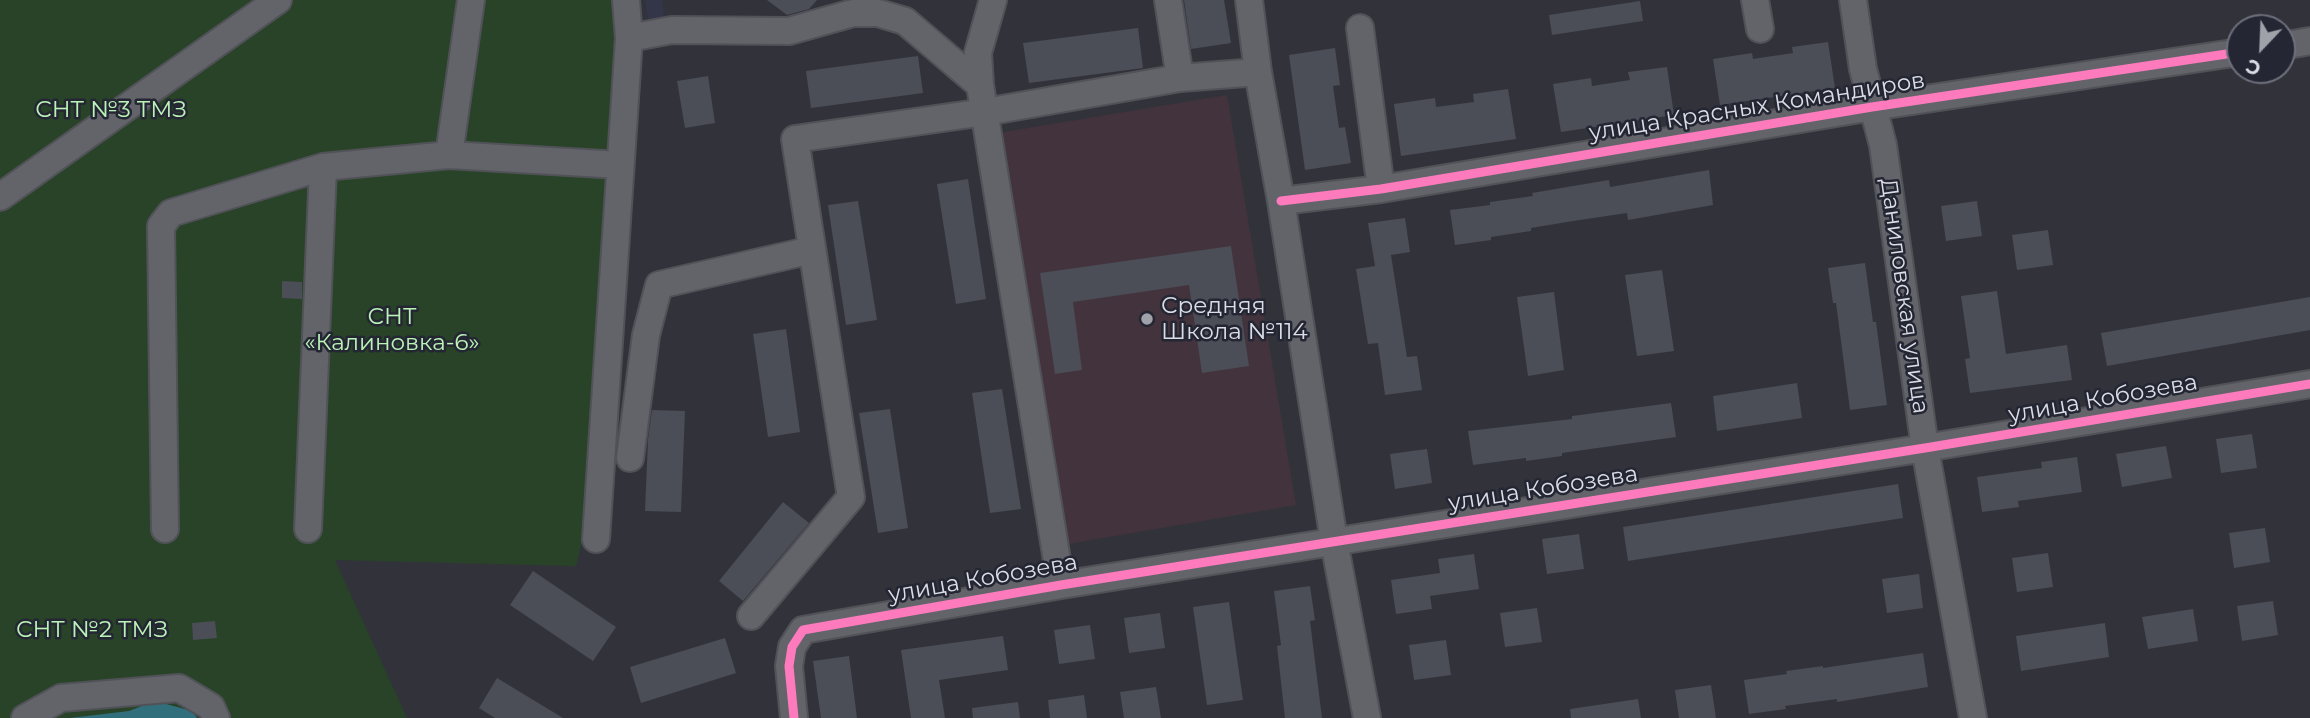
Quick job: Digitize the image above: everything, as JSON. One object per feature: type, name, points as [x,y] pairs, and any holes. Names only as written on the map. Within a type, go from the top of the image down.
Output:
[{"type":"street","points":[[0,197],[278,0]]},
{"type":"street","points":[[449,155],[471,0]]},
{"type":"street","points":[[596,539],[629,38],[626,0]]},
{"type":"street","points":[[993,0],[978,52],[981,85],[1061,585]]},
{"type":"street","points":[[1168,0],[1180,78]]},
{"type":"street","points":[[1249,0],[1258,72],[1334,541],[1367,718]]},
{"type":"street","points":[[1755,0],[1760,29]]},
{"type":"street","name":"Даниловская улица","points":[[1853,0],[1863,69],[1883,145],[1925,448],[1973,718]]},
{"type":"street","points":[[629,38],[672,30],[789,32],[878,7],[905,21],[981,85]]},
{"type":"street","points":[[1360,28],[1381,189]]},
{"type":"street","name":"улица Красных Командиров","points":[[1281,201],[1381,189],[1872,107],[2226,54]]},
{"type":"street","points":[[751,616],[851,497],[795,139],[985,112],[1180,78],[1258,72]]},
{"type":"street","points":[[165,529],[161,226],[172,213],[323,167],[449,155],[621,164]]},
{"type":"street","points":[[308,529],[323,167]]},
{"type":"street","points":[[630,458],[646,335],[659,285],[812,250]]},
{"type":"street","name":"улица Кобозева","points":[[794,718],[789,666],[792,647],[803,630],[1061,585],[2310,384]]},
{"type":"street","points":[[25,718],[61,698],[179,688],[211,707],[216,718]]},
{"type":"shaded area","points":[[645,0],[662,0],[664,17],[648,19]]},
{"type":"shaded area","name":"Средняя Школа №114","points":[[1227,95],[1296,505],[1068,544],[998,133]]},
{"type":"green space","name":"СНТ «Калиновка-6»","points":[[0,0],[613,0],[617,39],[643,36],[619,391],[576,566],[335,560],[407,718],[0,718]]},
{"type":"water","points":[[155,701],[192,711],[197,718],[70,718],[129,711]]},
{"type":"building","points":[[767,0],[817,0],[809,9],[787,15]]},
{"type":"building","points":[[1184,0],[1224,0],[1231,43],[1191,49]]},
{"type":"building","points":[[1640,1],[1643,21],[1552,35],[1549,15]]},
{"type":"building","points":[[1138,28],[1143,68],[1029,83],[1023,43]]},
{"type":"building","points":[[1828,42],[1835,88],[1720,105],[1713,59],[1752,53],[1753,59],[1793,53],[1792,47]]},
{"type":"building","points":[[1335,48],[1340,85],[1333,86],[1339,128],[1345,127],[1351,163],[1305,170],[1289,55]]},
{"type":"building","points":[[918,56],[923,93],[811,108],[806,71]]},
{"type":"building","points":[[1667,67],[1674,115],[1561,132],[1553,84],[1591,78],[1592,86],[1630,80],[1628,72]]},
{"type":"building","points":[[708,76],[715,123],[685,128],[677,81]]},
{"type":"building","points":[[1508,89],[1516,139],[1401,156],[1394,104],[1435,98],[1436,107],[1474,102],[1473,94]]},
{"type":"building","points":[[1709,170],[1713,205],[1628,220],[1627,213],[1573,221],[1491,237],[1491,240],[1455,245],[1450,210],[1490,205],[1490,202],[1533,196],[1532,193],[1609,180],[1610,187]]},
{"type":"building","points":[[968,179],[986,299],[956,304],[937,184]]},
{"type":"building","points":[[858,201],[877,320],[846,325],[828,205]]},
{"type":"building","points":[[1977,201],[1982,236],[1946,241],[1941,206]]},
{"type":"building","points":[[1405,218],[1410,252],[1391,255],[1407,357],[1417,356],[1422,390],[1385,395],[1378,343],[1368,344],[1356,269],[1375,266],[1368,223]]},
{"type":"building","points":[[2048,230],[2053,265],[2017,270],[2012,235]]},
{"type":"building","points":[[1231,246],[1249,366],[1202,373],[1189,285],[1073,302],[1082,370],[1055,374],[1040,273]]},
{"type":"building","points":[[1865,263],[1887,405],[1850,410],[1836,303],[1833,303],[1828,268]]},
{"type":"building","points":[[1662,270],[1674,351],[1637,356],[1625,275]]},
{"type":"building","points":[[282,281],[302,282],[302,299],[282,298]]},
{"type":"building","points":[[1997,291],[2006,354],[2067,345],[2072,380],[1970,393],[1965,359],[1970,358],[1961,296]]},
{"type":"building","points":[[1554,292],[1564,370],[1528,376],[1517,297]]},
{"type":"building","points":[[2310,297],[2310,330],[2107,366],[2101,333]]},
{"type":"building","points":[[786,329],[800,432],[768,437],[753,334]]},
{"type":"building","points":[[1797,383],[1802,418],[1717,431],[1713,396]]},
{"type":"building","points":[[1002,389],[1021,509],[990,513],[972,393]]},
{"type":"building","points":[[1671,403],[1676,437],[1562,453],[1562,456],[1526,461],[1526,458],[1473,465],[1468,431],[1572,419],[1572,416]]},
{"type":"building","points":[[890,409],[908,528],[878,533],[859,413]]},
{"type":"building","points":[[652,410],[685,411],[681,512],[645,511]]},
{"type":"building","points":[[2252,434],[2257,468],[2221,473],[2216,439]]},
{"type":"building","points":[[2166,446],[2172,478],[2122,487],[2116,454]]},
{"type":"building","points":[[1427,449],[1432,483],[1395,489],[1390,454]]},
{"type":"building","points":[[2077,457],[2082,492],[2018,501],[2019,507],[1982,512],[1977,477],[2042,468],[2041,462]]},
{"type":"building","points":[[1898,484],[1903,518],[1628,561],[1623,527]]},
{"type":"building","points":[[783,502],[809,523],[743,601],[719,581]]},
{"type":"building","points":[[2265,528],[2270,562],[2234,568],[2229,533]]},
{"type":"building","points":[[1579,534],[1584,569],[1547,574],[1542,539]]},
{"type":"building","points":[[2048,553],[2053,587],[2017,592],[2012,558]]},
{"type":"building","points":[[1474,554],[1479,589],[1430,596],[1432,609],[1396,614],[1391,580],[1440,573],[1438,559]]},
{"type":"building","points":[[533,571],[616,627],[593,661],[510,605]]},
{"type":"building","points":[[1919,574],[1923,608],[1887,613],[1882,579]]},
{"type":"building","points":[[1310,586],[1315,620],[1310,621],[1322,718],[1285,718],[1277,646],[1281,645],[1274,591]]},
{"type":"building","points":[[2273,601],[2278,635],[2242,641],[2237,606]]},
{"type":"building","points":[[1229,602],[1243,700],[1207,705],[1193,607]]},
{"type":"building","points":[[1537,608],[1542,642],[1505,647],[1500,613]]},
{"type":"building","points":[[2193,609],[2198,641],[2148,649],[2142,617]]},
{"type":"building","points":[[1160,613],[1165,648],[1129,653],[1124,618]]},
{"type":"building","points":[[215,621],[217,638],[193,640],[192,623]]},
{"type":"building","points":[[2105,623],[2109,657],[2021,671],[2016,636]]},
{"type":"building","points":[[1090,625],[1095,659],[1059,664],[1054,630]]},
{"type":"building","points":[[1003,636],[1008,670],[939,680],[945,718],[911,718],[901,650]]},
{"type":"building","points":[[725,638],[736,673],[641,703],[630,667]]},
{"type":"building","points":[[1446,640],[1451,675],[1414,680],[1409,645]]},
{"type":"building","points":[[1923,653],[1928,687],[1837,702],[1837,699],[1785,706],[1786,709],[1749,714],[1744,680],[1787,674],[1786,671]]},
{"type":"building","points":[[849,656],[857,718],[821,718],[813,661]]},
{"type":"building","points":[[497,678],[563,718],[495,718],[479,708]]},
{"type":"building","points":[[1711,685],[1716,718],[1679,718],[1675,690]]},
{"type":"building","points":[[1156,687],[1161,718],[1124,718],[1120,692]]},
{"type":"building","points":[[1084,695],[1087,718],[1050,718],[1048,700]]},
{"type":"building","points":[[1638,699],[1641,718],[1571,718],[1570,709]]},
{"type":"building","points":[[1018,702],[1020,718],[973,718],[972,708]]},
{"type":"cycle path","points":[[1281,201],[1381,189],[1872,107],[2226,54]]},
{"type":"cycle path","points":[[794,718],[789,666],[792,647],[803,630],[1061,585],[2310,384]]},
{"type":"place","name":"Средняя Школа №114","points":[[1147,319]]},
{"type":"park label","name":"СНТ №3 ТМЗ","points":[[111,110]]},
{"type":"park label","name":"СНТ №2 ТМЗ","points":[[92,630]]}]
